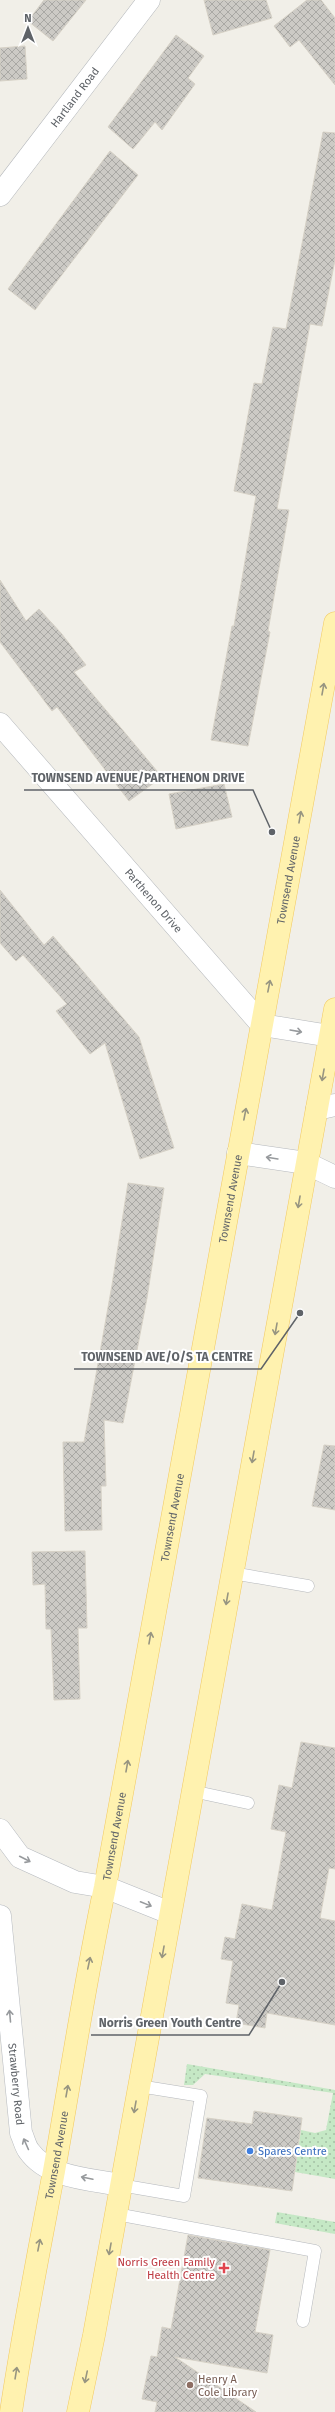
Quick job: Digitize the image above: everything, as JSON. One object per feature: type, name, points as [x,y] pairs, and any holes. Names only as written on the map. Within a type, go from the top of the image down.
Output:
[{"type":"main road","name":"Townsend Avenue","points":[[11,2412],[31,2287],[54,2171],[86,1978],[105,1887],[335,623]]},
{"type":"main road","points":[[78,2412],[116,2214],[120,2185],[306,1163],[326,1107],[330,1036],[335,1009]]},
{"type":"street","name":"Hartland Road","points":[[4,181],[149,0]]},
{"type":"street","name":"Parthenon Drive","points":[[0,724],[262,1025]]},
{"type":"street","points":[[262,1025],[330,1036]]},
{"type":"street","points":[[238,1152],[306,1163],[335,1177]]},
{"type":"street","points":[[0,1830],[20,1857],[75,1882],[105,1887],[170,1913]]},
{"type":"street","name":"Strawberry Road","points":[[0,1916],[22,2133],[28,2150],[40,2162],[54,2171],[120,2185]]},
{"type":"lane","points":[[232,1573],[308,1586]]},
{"type":"lane","points":[[192,1791],[248,1802]]},
{"type":"lane","points":[[120,2185],[184,2196],[201,2096],[138,2086]]},
{"type":"lane","points":[[116,2214],[315,2251],[303,2321]]},
{"type":"green space","points":[[187,2064],[335,2090],[335,2179],[295,2172],[301,2130],[315,2133],[326,2130],[333,2093],[205,2074],[193,2085],[184,2085]]},
{"type":"green space","points":[[277,2212],[335,2222],[335,2234],[275,2223]]},
{"type":"building","points":[[44,0],[86,0],[53,41],[28,21]]},
{"type":"building","points":[[204,0],[266,0],[272,18],[213,35]]},
{"type":"building","points":[[307,0],[321,0],[335,18],[335,85],[299,40],[290,47],[274,26]]},
{"type":"building","points":[[176,35],[204,56],[188,78],[195,84],[162,130],[155,122],[133,149],[108,127]]},
{"type":"building","points":[[25,46],[27,79],[0,81],[0,48]]},
{"type":"building","points":[[323,132],[335,133],[335,260],[322,326],[310,324],[277,509],[289,510],[268,631],[270,632],[248,746],[211,740],[232,626],[234,626],[256,496],[234,491],[254,383],[262,384],[273,327],[286,329]]},
{"type":"building","points":[[110,151],[138,175],[35,310],[8,289]]},
{"type":"building","points":[[0,580],[26,621],[39,609],[61,633],[86,665],[74,672],[162,777],[129,801],[57,707],[52,711],[0,642]]},
{"type":"building","points":[[224,784],[232,817],[176,829],[169,794]]},
{"type":"building","points":[[0,890],[44,945],[53,936],[139,1037],[174,1148],[140,1159],[105,1043],[90,1054],[56,1011],[67,1004],[23,955],[16,961],[0,943]]},
{"type":"building","points":[[128,1183],[164,1188],[147,1298],[123,1423],[104,1420],[106,1486],[101,1486],[102,1530],[65,1531],[63,1442],[84,1442],[112,1285]]},
{"type":"building","points":[[324,1445],[335,1446],[335,1510],[312,1506]]},
{"type":"building","points":[[85,1551],[87,1628],[78,1628],[80,1699],[54,1700],[51,1629],[46,1629],[45,1584],[33,1585],[32,1552]]},
{"type":"building","points":[[301,1742],[335,1748],[335,1869],[329,1868],[320,1918],[335,1921],[335,2025],[267,2013],[265,2028],[236,2023],[239,2005],[226,2003],[233,1961],[221,1959],[225,1937],[235,1939],[242,1904],[272,1910],[286,1832],[271,1829],[279,1785],[292,1788]]},
{"type":"building","name":"Spares Centre","points":[[254,2111],[302,2118],[292,2191],[198,2178],[207,2118],[252,2124]]},
{"type":"building","points":[[188,2235],[270,2250],[255,2332],[273,2335],[267,2373],[175,2357],[256,2412],[155,2412],[157,2402],[142,2399],[151,2356],[157,2357],[162,2327],[171,2329]]},
{"type":"place","name":"TOWNSEND AVENUE/PARTHENON DRIVE","points":[[272,832]]},
{"type":"place","name":"TOWNSEND AVE/O/S TA CENTRE","points":[[300,1313]]},
{"type":"place","name":"Norris Green Youth Centre","points":[[282,1982]]},
{"type":"place","name":"Spares Centre","points":[[250,2151]]},
{"type":"place","name":"Norris Green Family Health Centre","points":[[224,2268]]},
{"type":"place","name":"Henry A Cole Library","points":[[190,2385]]}]
